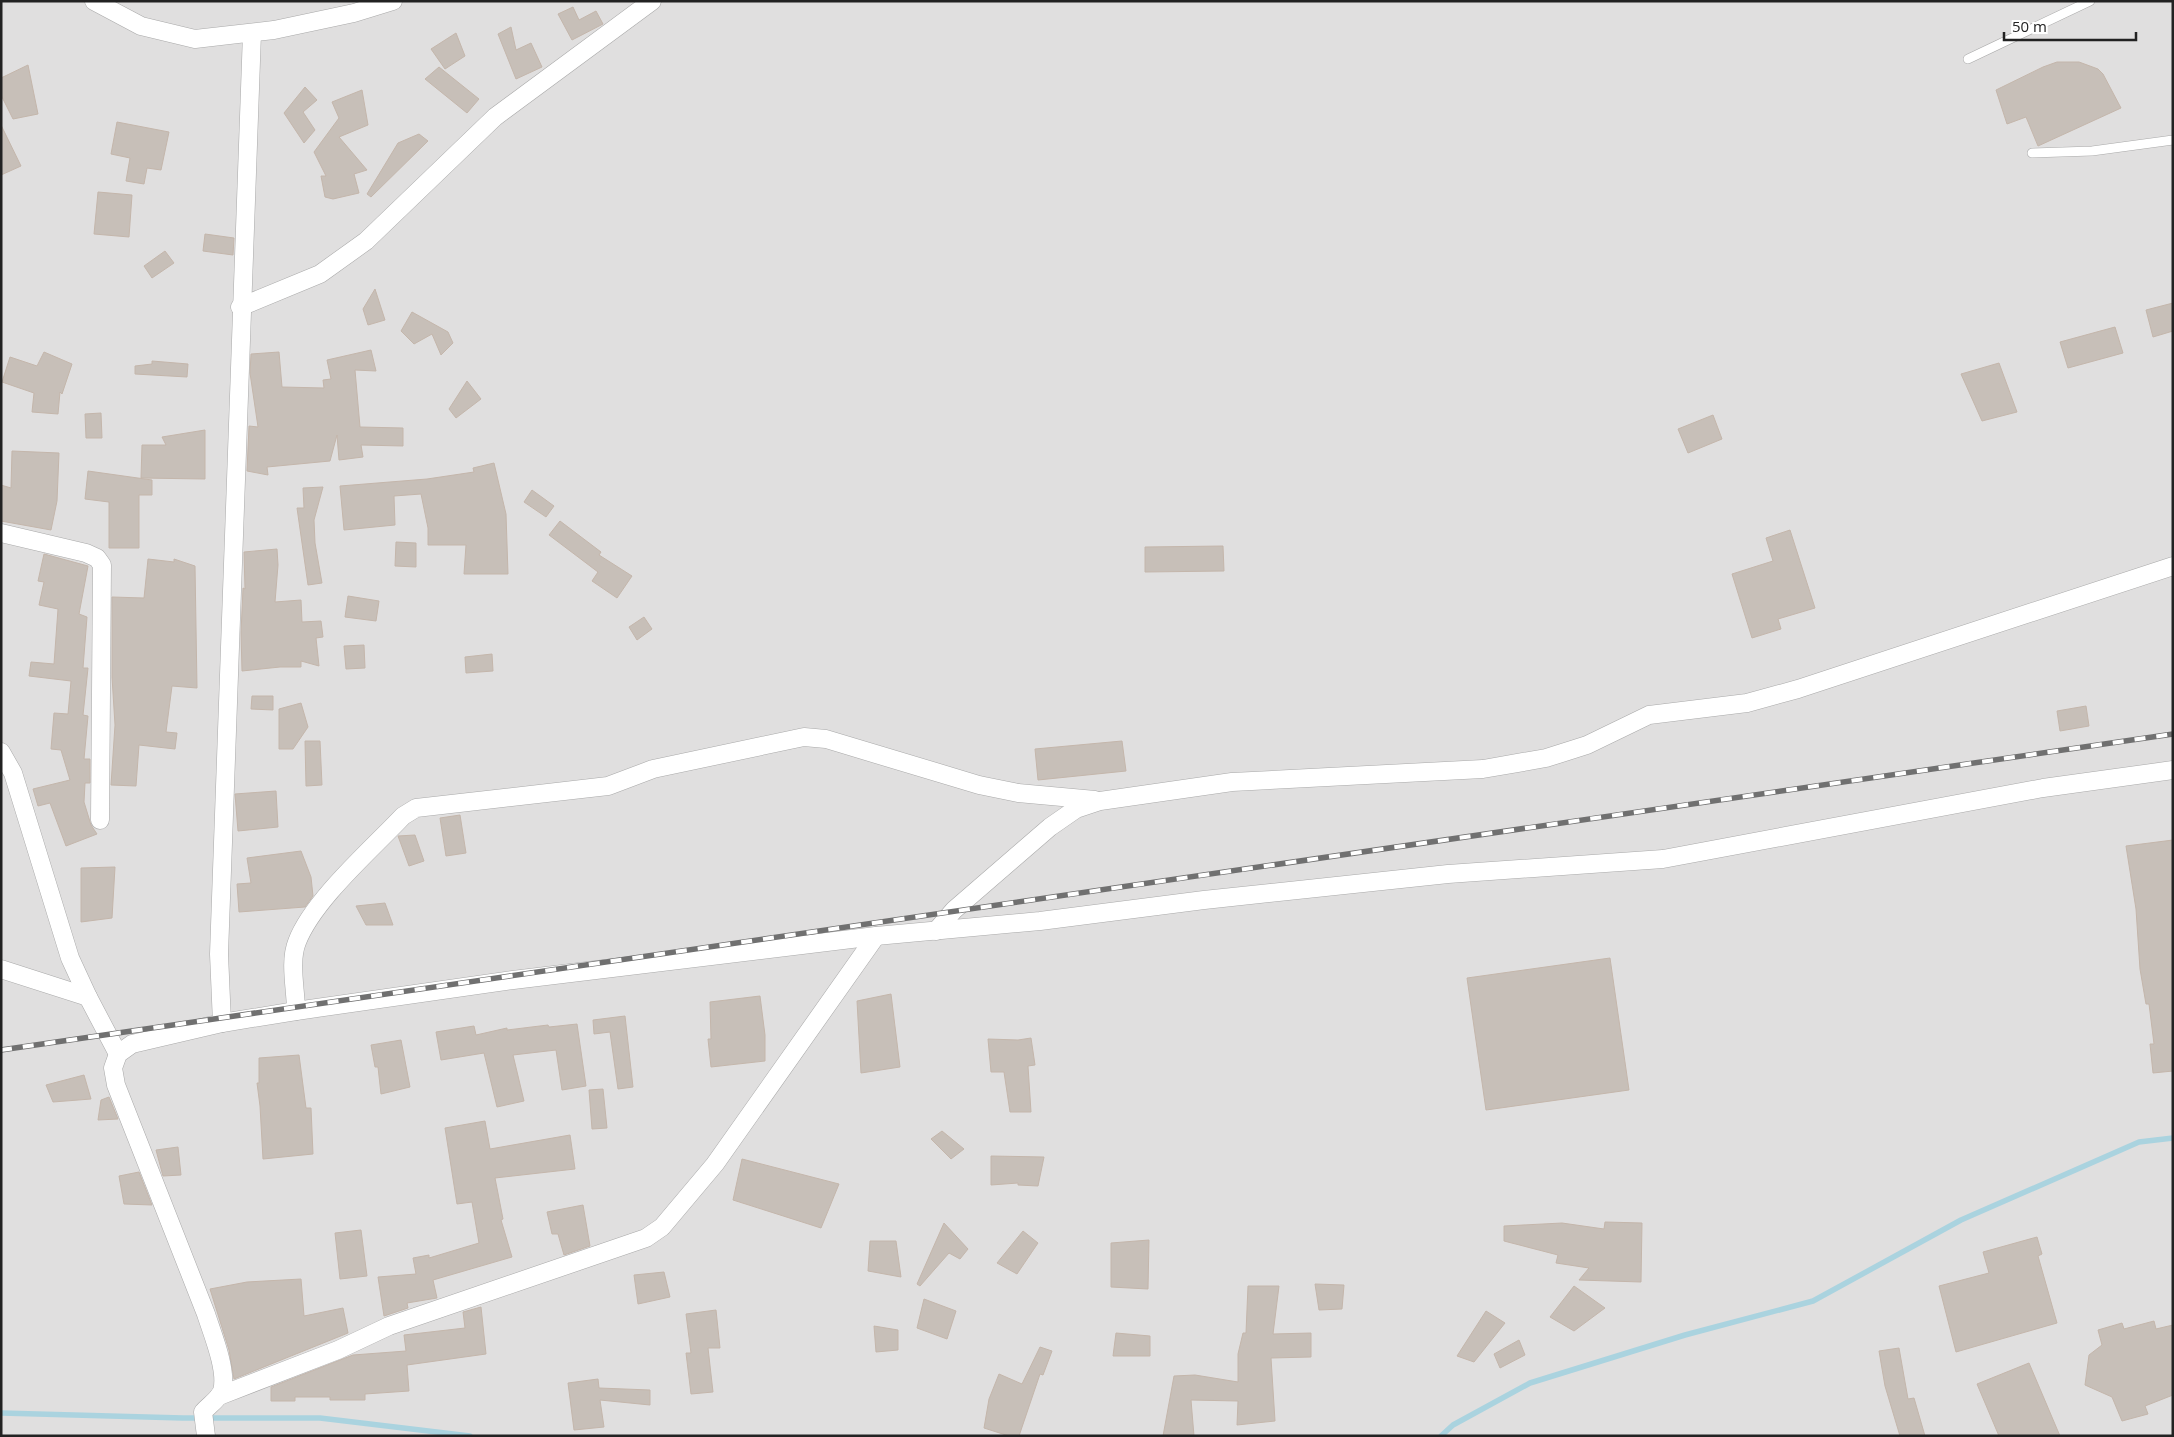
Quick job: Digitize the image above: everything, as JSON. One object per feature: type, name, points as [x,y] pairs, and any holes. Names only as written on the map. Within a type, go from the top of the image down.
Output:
[{"type":"street","points":[[94,1],[141,26],[195,39],[274,30],[392,1]]},
{"type":"street","points":[[240,307],[320,274],[366,241],[495,117],[652,1]]},
{"type":"street","points":[[222,1023],[219,954],[240,307],[252,32]]},
{"type":"street","points":[[1,533],[86,554],[97,558],[102,565],[100,820]]},
{"type":"street","points":[[936,931],[954,910],[1050,827],[1076,809],[1100,801],[1232,782],[1483,768],[1546,758],[1587,745],[1649,715],[1747,703],[1798,689],[2173,566]]},
{"type":"street","points":[[296,1011],[294,962],[296,943],[306,925],[338,883],[403,816],[416,808],[582,791],[608,786],[653,769],[804,737],[826,739],[979,784],[1018,793],[1100,801]]},
{"type":"street","points":[[1,752],[13,773],[70,958],[118,1054]]},
{"type":"street","points":[[205,1435],[203,1412],[222,1391],[223,1377],[217,1348],[206,1314],[116,1085],[113,1068],[118,1054],[132,1044],[222,1023],[513,980],[876,936],[1040,921],[1214,899],[1448,874],[1663,858],[2023,792],[2173,770]]},
{"type":"street","points":[[219,1396],[338,1350],[389,1326],[646,1238],[662,1227],[715,1164],[876,936]]},
{"type":"street","points":[[1,969],[88,997]]},
{"type":"lane","points":[[1968,59],[2090,1]]},
{"type":"lane","points":[[2032,153],[2092,151],[2173,140]]},
{"type":"shaded area","points":[[1,1],[2173,1],[2173,1436],[1,1436]]},
{"type":"building","points":[[573,7],[579,20],[596,11],[603,24],[572,40],[558,14]]},
{"type":"building","points":[[511,27],[516,50],[531,43],[542,67],[516,79],[498,34]]},
{"type":"building","points":[[456,33],[465,56],[445,69],[431,49]]},
{"type":"building","points":[[2057,62],[2079,62],[2098,69],[2103,74],[2121,108],[2038,146],[2026,117],[2007,124],[1996,90]]},
{"type":"building","points":[[28,65],[38,114],[13,119],[1,95],[1,78]]},
{"type":"building","points":[[439,67],[479,99],[467,113],[425,79]]},
{"type":"building","points":[[305,87],[317,100],[303,112],[315,130],[304,143],[284,113]]},
{"type":"building","points":[[362,90],[368,125],[339,137],[367,170],[354,174],[359,193],[333,199],[325,197],[321,176],[326,176],[314,152],[339,118],[332,102]]},
{"type":"building","points":[[117,122],[169,132],[161,170],[147,168],[144,184],[126,181],[130,158],[111,154]]},
{"type":"building","points":[[1,125],[21,166],[1,175]]},
{"type":"building","points":[[419,134],[428,141],[371,197],[367,194],[398,143]]},
{"type":"building","points":[[98,192],[132,195],[129,237],[94,234]]},
{"type":"building","points":[[205,234],[234,238],[233,255],[203,251]]},
{"type":"building","points":[[165,251],[174,263],[152,278],[144,266]]},
{"type":"building","points":[[375,289],[385,320],[368,325],[363,309]]},
{"type":"building","points":[[2173,303],[2173,331],[2153,337],[2146,310]]},
{"type":"building","points":[[412,312],[448,332],[453,343],[441,355],[432,334],[414,344],[401,331]]},
{"type":"building","points":[[2115,327],[2123,353],[2068,368],[2060,342]]},
{"type":"building","points":[[371,350],[376,371],[355,370],[360,427],[403,428],[403,446],[361,445],[363,457],[339,460],[337,435],[330,461],[267,467],[268,475],[247,471],[249,426],[258,427],[250,373],[251,354],[279,352],[282,387],[324,388],[323,380],[331,379],[327,360]]},
{"type":"building","points":[[44,352],[72,364],[62,394],[60,392],[58,414],[32,412],[34,393],[2,382],[10,357],[37,366]]},
{"type":"building","points":[[152,361],[188,364],[187,377],[135,374],[135,366],[152,364]]},
{"type":"building","points":[[1999,363],[2017,412],[1982,421],[1961,374]]},
{"type":"building","points":[[467,381],[481,399],[456,418],[449,409]]},
{"type":"building","points":[[101,413],[102,438],[86,438],[85,414]]},
{"type":"building","points":[[1713,415],[1722,439],[1688,453],[1678,429]]},
{"type":"building","points":[[205,430],[205,479],[141,478],[142,445],[166,445],[162,437]]},
{"type":"building","points":[[12,451],[59,453],[57,501],[51,530],[1,521],[1,485],[11,488]]},
{"type":"building","points":[[494,463],[506,514],[508,574],[464,574],[466,545],[428,545],[428,528],[421,494],[394,496],[395,525],[344,530],[340,486],[427,479],[474,472],[473,468]]},
{"type":"building","points":[[88,471],[152,480],[152,495],[139,495],[139,548],[109,548],[109,502],[85,499]]},
{"type":"building","points":[[323,487],[314,520],[315,543],[322,583],[308,585],[297,508],[304,508],[303,488]]},
{"type":"building","points":[[532,490],[554,506],[546,517],[524,502]]},
{"type":"building","points":[[560,521],[601,552],[599,555],[632,576],[617,598],[592,581],[598,572],[549,535]]},
{"type":"building","points":[[1790,530],[1815,608],[1778,619],[1781,629],[1752,638],[1732,574],[1773,561],[1766,538]]},
{"type":"building","points":[[396,542],[416,543],[416,567],[395,566]]},
{"type":"building","points":[[1223,546],[1224,571],[1145,572],[1145,547]]},
{"type":"building","points":[[277,549],[278,565],[275,602],[301,600],[302,622],[321,621],[323,637],[316,638],[319,666],[301,661],[301,667],[242,671],[241,633],[243,588],[245,589],[244,552]]},
{"type":"building","points":[[44,554],[88,566],[79,614],[87,617],[83,668],[88,668],[83,715],[88,716],[84,759],[90,759],[90,783],[85,783],[84,802],[91,825],[97,834],[66,846],[50,803],[38,806],[33,789],[70,780],[61,750],[51,749],[54,713],[68,714],[71,681],[29,676],[31,662],[54,664],[58,609],[39,605],[44,582],[38,581]]},
{"type":"building","points":[[148,559],[174,562],[174,559],[195,566],[197,688],[172,686],[166,732],[177,733],[175,749],[139,745],[136,786],[111,785],[115,725],[112,677],[112,597],[144,598]]},
{"type":"building","points":[[348,596],[379,601],[376,621],[345,617]]},
{"type":"building","points":[[644,617],[652,629],[637,640],[629,627]]},
{"type":"building","points":[[364,645],[365,668],[346,669],[344,646]]},
{"type":"building","points":[[492,654],[493,671],[466,673],[465,657]]},
{"type":"building","points":[[252,696],[273,696],[273,710],[251,709]]},
{"type":"building","points":[[301,703],[308,727],[293,749],[279,749],[279,709]]},
{"type":"building","points":[[2086,706],[2089,726],[2060,731],[2057,711]]},
{"type":"building","points":[[305,741],[320,741],[322,785],[306,786]]},
{"type":"building","points":[[1122,741],[1126,771],[1038,780],[1035,749]]},
{"type":"building","points":[[276,791],[278,827],[238,831],[235,794]]},
{"type":"building","points":[[460,815],[466,853],[446,856],[440,818]]},
{"type":"building","points":[[415,835],[424,861],[409,866],[398,836]]},
{"type":"building","points":[[2173,840],[2173,1071],[2153,1073],[2150,1044],[2154,1044],[2149,1004],[2146,1004],[2140,969],[2136,909],[2126,846]]},
{"type":"building","points":[[301,851],[311,877],[313,896],[305,907],[239,912],[237,884],[251,883],[247,858]]},
{"type":"building","points":[[115,867],[112,918],[81,922],[81,868]]},
{"type":"building","points":[[385,903],[393,925],[366,925],[356,906]]},
{"type":"building","points":[[1610,958],[1629,1090],[1486,1110],[1467,978]]},
{"type":"building","points":[[891,994],[900,1067],[861,1073],[857,1001]]},
{"type":"building","points":[[760,996],[765,1035],[765,1061],[711,1067],[708,1039],[711,1039],[710,1002]]},
{"type":"building","points":[[625,1016],[633,1087],[618,1089],[610,1032],[594,1034],[593,1020]]},
{"type":"building","points":[[577,1024],[586,1086],[562,1090],[556,1050],[513,1055],[524,1101],[497,1107],[484,1053],[441,1060],[436,1032],[474,1026],[476,1035],[507,1028],[507,1030]]},
{"type":"building","points":[[1031,1038],[1035,1065],[1028,1066],[1031,1112],[1010,1112],[1004,1072],[991,1072],[988,1039],[1018,1040]]},
{"type":"building","points":[[401,1040],[410,1087],[381,1094],[378,1067],[375,1067],[371,1045]]},
{"type":"building","points":[[299,1055],[306,1108],[311,1108],[313,1154],[263,1159],[257,1083],[259,1083],[259,1058]]},
{"type":"building","points":[[84,1075],[91,1099],[53,1102],[46,1085]]},
{"type":"building","points":[[603,1089],[607,1128],[592,1129],[589,1090]]},
{"type":"building","points":[[109,1097],[118,1119],[98,1120],[101,1100]]},
{"type":"building","points":[[485,1121],[490,1149],[570,1135],[575,1169],[495,1178],[503,1219],[501,1220],[512,1257],[433,1280],[437,1298],[407,1303],[408,1308],[384,1316],[378,1277],[416,1274],[413,1258],[429,1255],[429,1258],[479,1243],[472,1202],[457,1204],[445,1128]]},
{"type":"building","points":[[942,1131],[964,1149],[951,1159],[931,1139]]},
{"type":"building","points":[[178,1147],[181,1175],[163,1176],[156,1150]]},
{"type":"building","points":[[991,1156],[1044,1157],[1038,1186],[1018,1185],[1018,1183],[991,1185]]},
{"type":"building","points":[[742,1159],[839,1184],[821,1228],[733,1200]]},
{"type":"building","points":[[139,1172],[152,1205],[124,1204],[119,1176]]},
{"type":"building","points":[[583,1205],[590,1246],[564,1255],[558,1234],[552,1234],[547,1212]]},
{"type":"building","points":[[1605,1222],[1642,1223],[1641,1282],[1579,1280],[1589,1268],[1556,1263],[1558,1255],[1504,1241],[1504,1226],[1562,1223],[1604,1229]]},
{"type":"building","points":[[944,1223],[968,1249],[960,1259],[949,1253],[920,1286],[917,1284]]},
{"type":"building","points":[[361,1230],[367,1276],[340,1279],[335,1233]]},
{"type":"building","points":[[1023,1231],[1038,1243],[1017,1274],[997,1263]]},
{"type":"building","points":[[2037,1237],[2042,1254],[2038,1256],[2057,1323],[1956,1352],[1939,1286],[1989,1273],[1983,1252]]},
{"type":"building","points":[[1149,1240],[1148,1289],[1111,1287],[1111,1243]]},
{"type":"building","points":[[870,1241],[896,1241],[901,1277],[868,1271]]},
{"type":"building","points":[[664,1272],[670,1297],[638,1304],[634,1275]]},
{"type":"building","points":[[301,1279],[304,1316],[343,1308],[348,1333],[234,1379],[229,1350],[210,1289],[247,1282]]},
{"type":"building","points":[[1315,1284],[1344,1285],[1342,1309],[1319,1310]]},
{"type":"building","points":[[1248,1286],[1279,1286],[1273,1334],[1311,1333],[1311,1357],[1271,1358],[1275,1421],[1237,1425],[1238,1401],[1191,1400],[1194,1436],[1163,1436],[1174,1376],[1195,1375],[1238,1382],[1238,1354],[1243,1333],[1246,1333]]},
{"type":"building","points":[[1574,1286],[1605,1308],[1574,1331],[1550,1317]]},
{"type":"building","points":[[924,1299],[956,1311],[947,1339],[917,1328]]},
{"type":"building","points":[[481,1307],[486,1354],[407,1365],[409,1391],[365,1394],[365,1400],[295,1397],[295,1401],[271,1401],[271,1387],[353,1355],[406,1351],[404,1335],[465,1328],[463,1312]]},
{"type":"building","points":[[716,1310],[720,1348],[708,1348],[713,1392],[691,1394],[686,1353],[691,1353],[686,1314]]},
{"type":"building","points":[[1486,1311],[1505,1323],[1474,1362],[1457,1356]]},
{"type":"building","points":[[2154,1321],[2156,1329],[2173,1325],[2173,1395],[2145,1406],[2148,1414],[2122,1421],[2112,1397],[2085,1385],[2089,1355],[2102,1345],[2098,1330],[2122,1323],[2124,1329]]},
{"type":"building","points":[[874,1326],[898,1330],[898,1350],[876,1352]]},
{"type":"building","points":[[1116,1333],[1150,1336],[1150,1356],[1113,1356]]},
{"type":"building","points":[[1519,1340],[1525,1355],[1500,1368],[1494,1354]]},
{"type":"building","points":[[1040,1347],[1052,1351],[1043,1375],[1040,1374],[1019,1436],[1009,1436],[984,1428],[989,1399],[999,1374],[1022,1384]]},
{"type":"building","points":[[1899,1348],[1908,1399],[1914,1398],[1925,1436],[1900,1436],[1885,1386],[1879,1351]]},
{"type":"building","points":[[2029,1363],[2060,1436],[1999,1436],[1977,1384]]},
{"type":"building","points":[[598,1379],[599,1388],[650,1390],[650,1405],[600,1400],[604,1427],[574,1430],[568,1383]]},
{"type":"waterway","points":[[1441,1436],[1453,1425],[1530,1383],[1685,1335],[1813,1301],[1961,1220],[2139,1142],[2173,1138]]},
{"type":"waterway","points":[[1,1413],[183,1418],[320,1418],[470,1436]]},
{"type":"railway","points":[[1,1050],[2173,734]]}]
